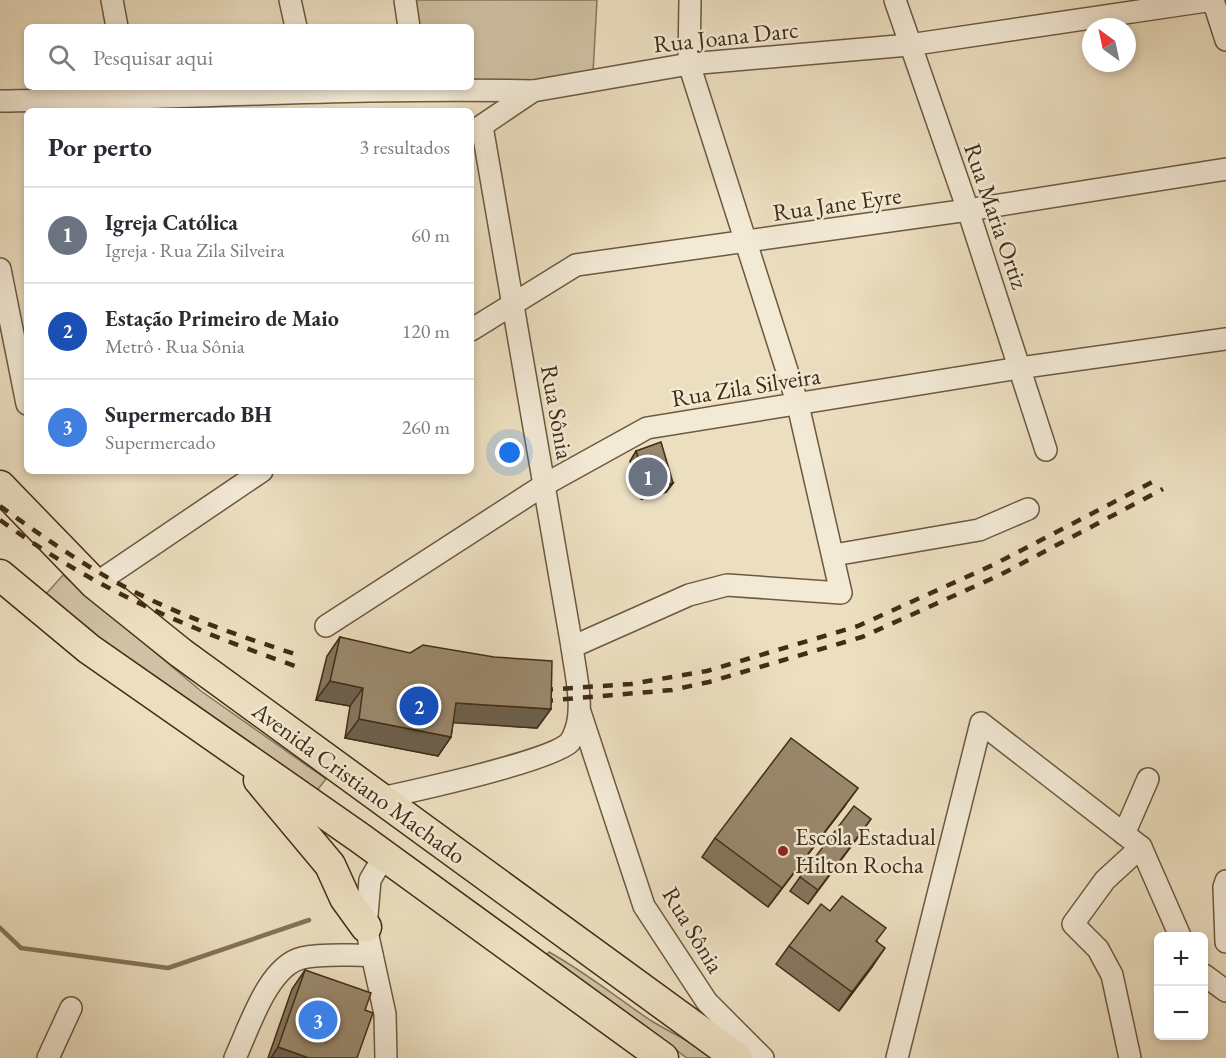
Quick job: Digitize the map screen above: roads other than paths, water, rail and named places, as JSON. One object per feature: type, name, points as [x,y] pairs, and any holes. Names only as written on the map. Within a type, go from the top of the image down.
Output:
[{"type":"highway","name":"Avenida Cristiano Machado","points":[[0,486],[95,584],[181,653],[737,1058]]},
{"type":"highway","name":"Avenida Cristiano Machado","points":[[0,575],[88,649],[348,830],[663,1058]]},
{"type":"highway","points":[[232,748],[330,865],[369,941]]},
{"type":"highway","points":[[330,865],[348,830],[381,798]]},
{"type":"highway","points":[[384,856],[412,849],[430,855],[557,947],[581,946]]},
{"type":"street","points":[[112,0],[116,24]]},
{"type":"street","points":[[290,0],[295,24]]},
{"type":"street","points":[[405,0],[409,24]]},
{"type":"street","points":[[572,647],[689,595],[727,585],[841,593],[798,405],[689,64],[690,0]]},
{"type":"street","name":"Rua Maria Ortiz","points":[[895,0],[968,210],[1046,450]]},
{"type":"street","points":[[1213,0],[1226,39]]},
{"type":"street","name":"Rua Joana Darc","points":[[477,130],[533,91],[689,64],[909,45],[1213,0]]},
{"type":"street","points":[[474,89],[533,91]]},
{"type":"street","points":[[0,101],[309,96],[392,90]]},
{"type":"street","name":"Rua Sônia","points":[[381,798],[430,787],[551,753],[570,742],[577,729],[578,706],[572,647],[512,302],[477,130]]},
{"type":"street","name":"Rua Jane Eyre","points":[[474,328],[512,302],[576,265],[747,243],[1226,169]]},
{"type":"street","points":[[0,269],[24,389]]},
{"type":"street","name":"Rua Zila Silveira","points":[[326,626],[544,485],[647,428],[1019,368],[1226,339]]},
{"type":"street","points":[[95,584],[258,474]]},
{"type":"street","points":[[834,555],[979,530],[1028,509]]},
{"type":"street","name":"Rua Sônia","points":[[578,706],[644,906],[707,1002],[763,1058]]},
{"type":"street","points":[[897,1058],[981,723],[1141,847],[1178,932]]},
{"type":"street","points":[[551,753],[570,753],[588,759],[599,771]]},
{"type":"street","points":[[1124,834],[1148,779]]},
{"type":"street","points":[[1130,1058],[1112,975],[1098,949],[1073,924],[1105,880],[1141,847]]},
{"type":"street","points":[[384,856],[370,880],[369,941],[385,1014],[386,1058]]},
{"type":"street","points":[[1226,882],[1224,887],[1226,942]]},
{"type":"street","points":[[235,1058],[270,984],[281,968],[302,958],[369,941]]},
{"type":"street","points":[[1208,978],[1226,991]]},
{"type":"street","points":[[48,1058],[71,1008]]},
{"type":"waterway","points":[[0,928],[21,948],[168,968],[309,920]]},
{"type":"railway","points":[[543,690],[631,684],[707,671],[858,626],[995,564],[1158,479]]},
{"type":"railway","points":[[543,701],[672,690],[709,682],[862,637],[1000,575],[1163,489]]},
{"type":"railway","points":[[0,506],[80,561],[151,600],[193,618],[301,656]]},
{"type":"railway","points":[[0,520],[71,567],[143,605],[180,622],[298,667]]},
{"type":"place","name":"Igreja Católica","points":[[648,477]]},
{"type":"place","name":"Estação Primeiro de Maio","points":[[419,706]]},
{"type":"place","name":"Escola Estadual Hilton Rocha","points":[[783,851]]},
{"type":"place","name":"Supermercado BH","points":[[318,1020]]}]
